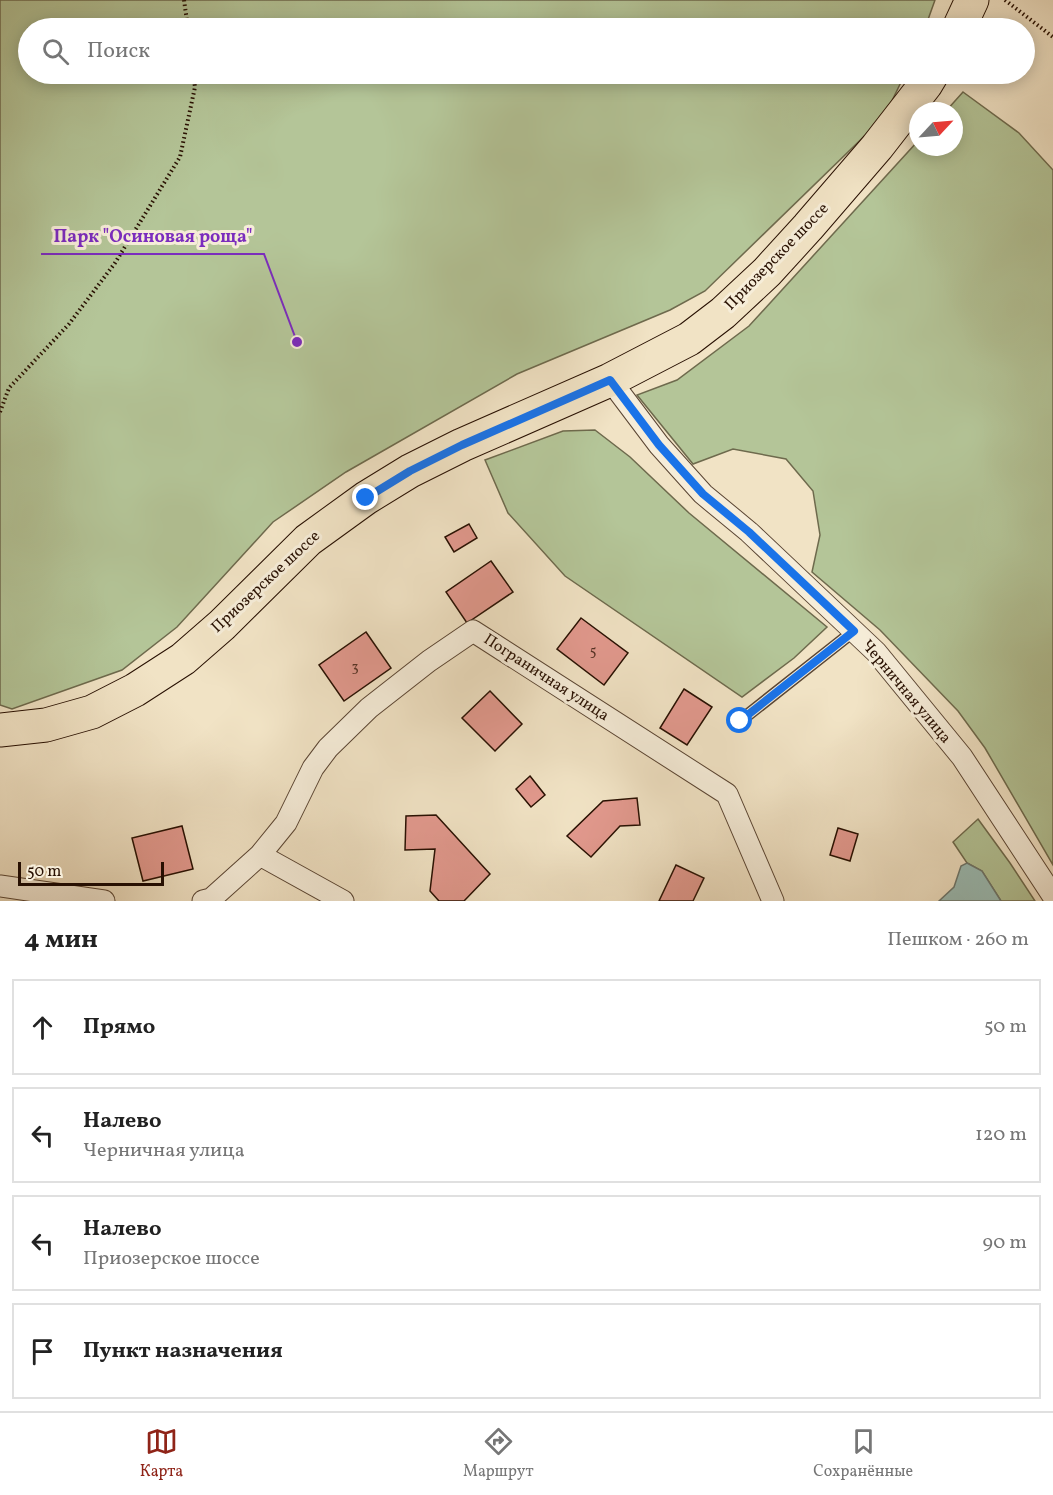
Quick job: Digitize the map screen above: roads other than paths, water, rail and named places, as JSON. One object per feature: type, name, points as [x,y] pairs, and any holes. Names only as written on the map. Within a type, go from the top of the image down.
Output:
[{"type":"main road","points":[[963,18],[972,0]]},
{"type":"main road","name":"Приозерское шоссе","points":[[0,730],[46,725],[92,712],[135,690],[183,658],[222,626],[308,540],[366,498],[410,471],[462,445],[610,380],[689,339],[723,313],[760,279],[877,147],[926,84]]},
{"type":"street","name":"Черничная улица","points":[[610,380],[659,445],[703,494],[749,532],[876,652],[962,757],[1053,896]]},
{"type":"street","name":"Пограничная улица","points":[[203,901],[211,899],[260,855],[286,823],[313,768],[328,748],[369,708],[429,661],[473,631],[727,794],[773,901]]},
{"type":"street","points":[[260,855],[343,901]]},
{"type":"street","points":[[0,886],[104,901]]},
{"type":"lane","points":[[740,721],[854,631]]},
{"type":"water","points":[[967,863],[982,871],[1001,901],[939,901],[954,887],[961,866]]},
{"type":"place","name":"Парк \"Осиновая роща\"","points":[[297,342]]}]
